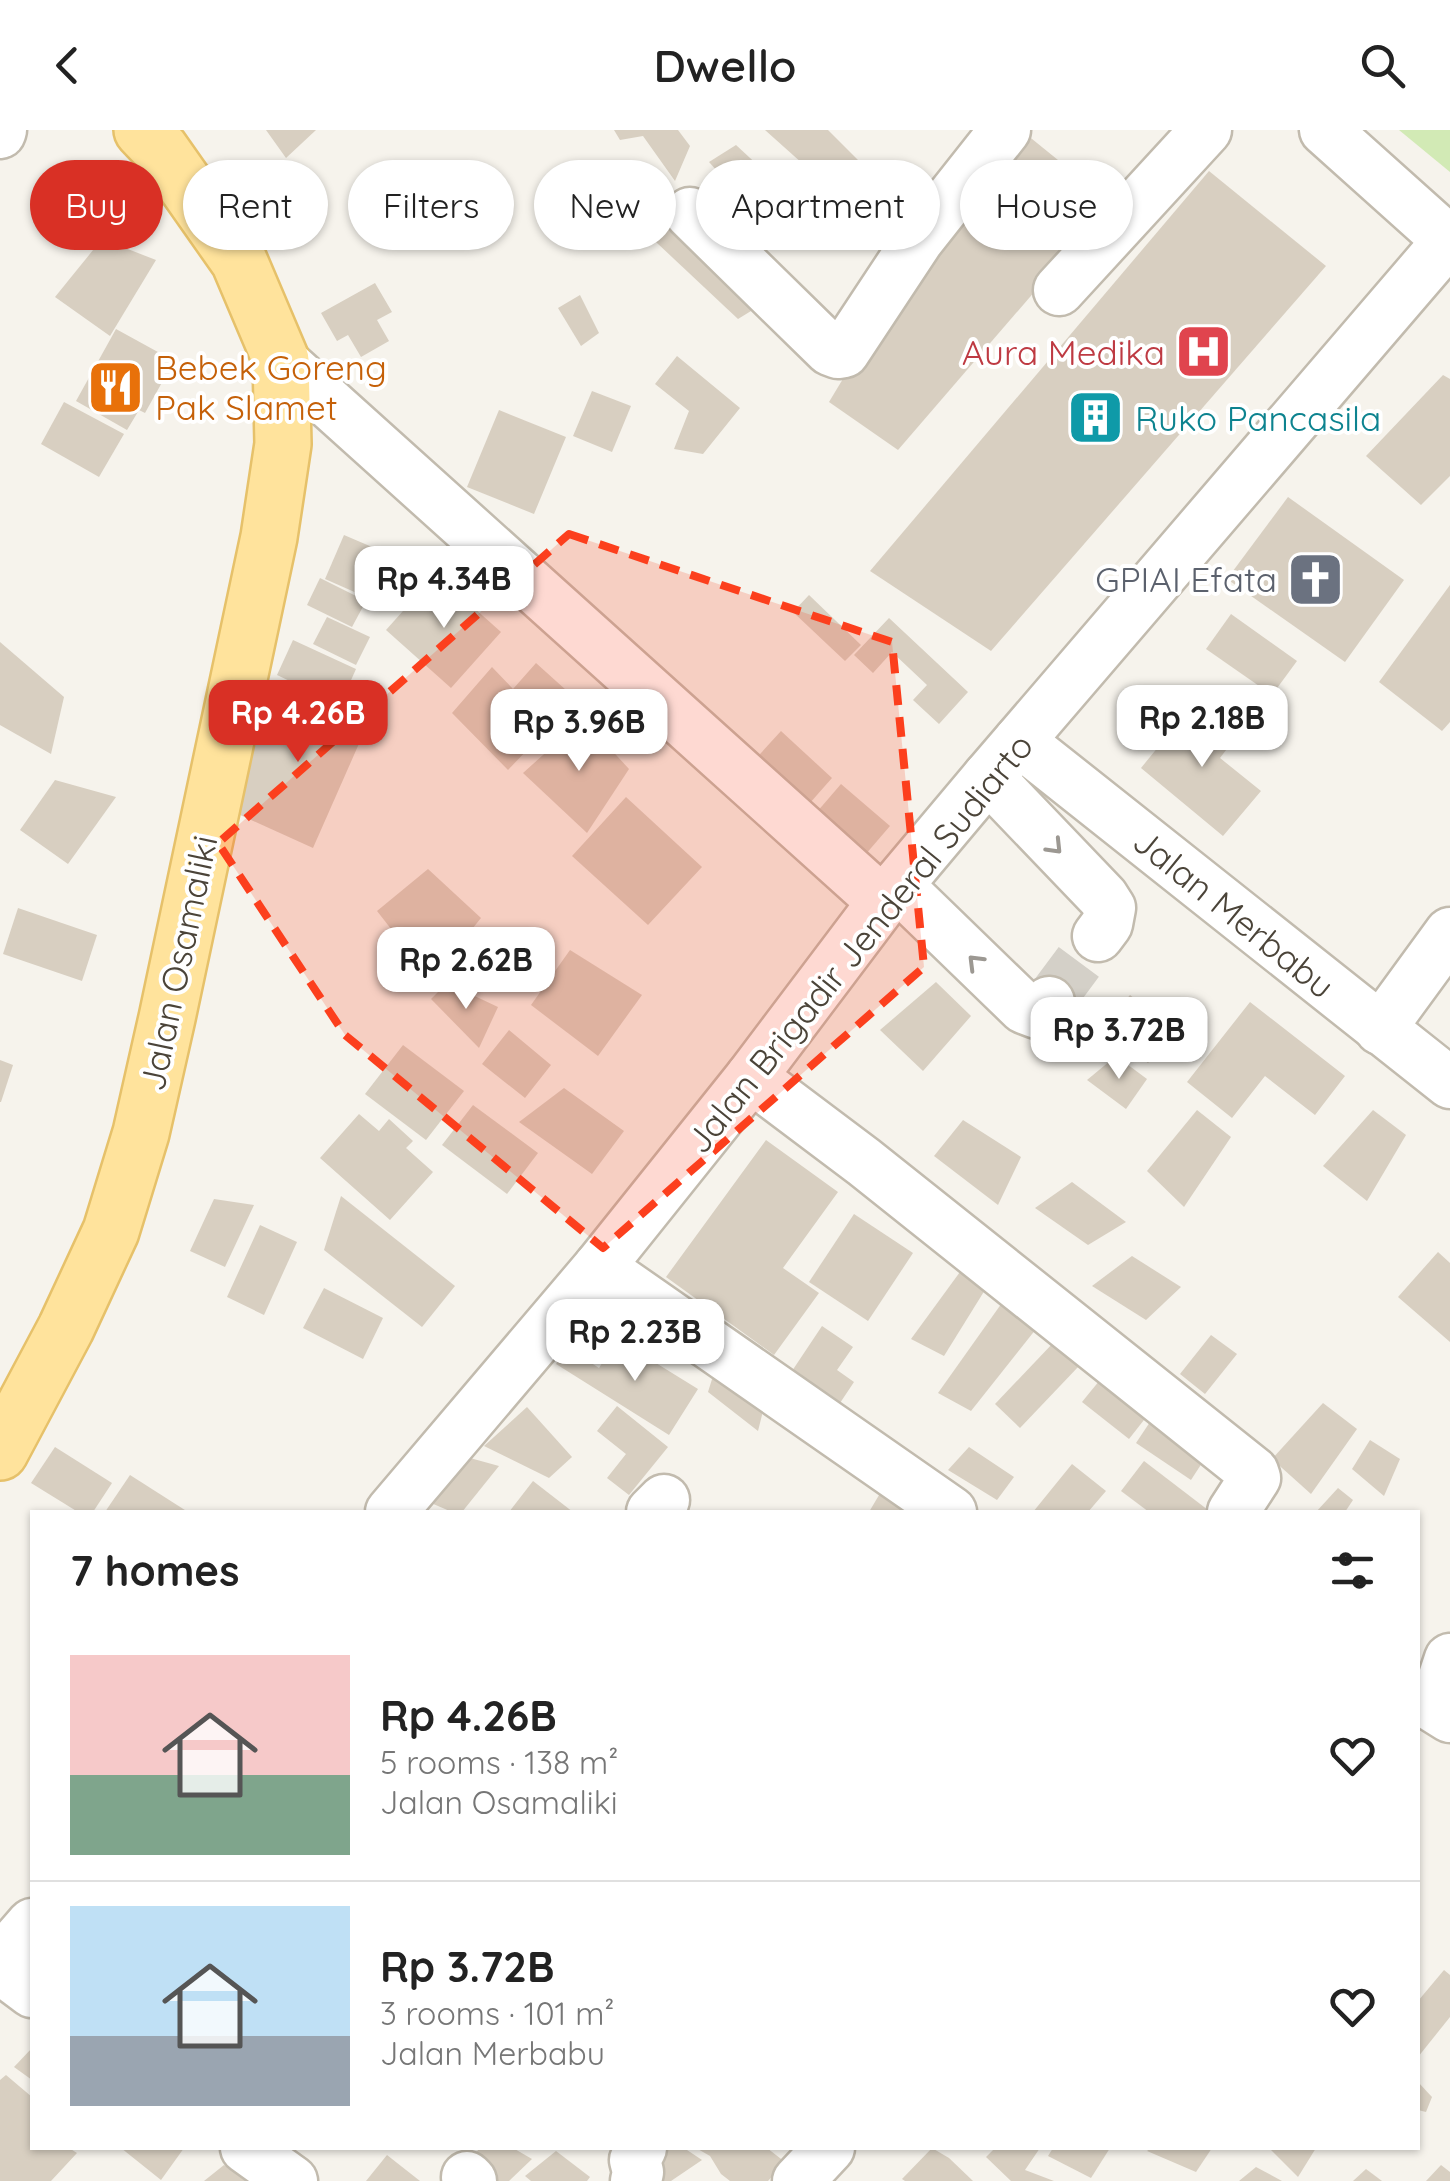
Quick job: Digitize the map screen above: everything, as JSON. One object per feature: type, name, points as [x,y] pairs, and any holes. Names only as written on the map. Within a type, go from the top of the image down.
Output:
[{"type":"main road","name":"Jalan Osamaliki","points":[[0,1452],[66,1328],[111,1231],[140,1132],[168,1018],[269,537],[282,444],[281,360],[239,261],[161,150],[142,130]]},
{"type":"street","points":[[690,213],[830,350],[844,352],[918,240],[1005,130]]},
{"type":"street","points":[[1058,290],[1206,130]]},
{"type":"street","points":[[1325,130],[1449,241]]},
{"type":"street","name":"Jalan Brigadir Jenderal Sudiarto","points":[[395,1510],[600,1267],[890,893],[1449,241]]},
{"type":"street","points":[[281,360],[1024,1008],[1037,1012],[1049,1002]]},
{"type":"street","points":[[1003,759],[1110,908],[1108,924],[1098,936]]},
{"type":"street","name":"Jalan Merbabu","points":[[1003,759],[1450,1082]]},
{"type":"street","points":[[1380,1029],[1450,932]]},
{"type":"street","points":[[751,1077],[864,1162],[1253,1472],[1255,1478],[1235,1510]]},
{"type":"street","points":[[600,1267],[948,1510]]},
{"type":"street","points":[[1434,1708],[1450,1659]]},
{"type":"street","points":[[30,1927],[0,1965],[30,1990]]},
{"type":"street","points":[[249,2150],[292,2181]]},
{"type":"street","points":[[636,2181],[635,2160],[640,2150]]},
{"type":"highlighted area","points":[[569,534],[892,642],[924,967],[603,1248],[345,1035],[218,843]]},
{"type":"green space","points":[[1399,130],[1450,130],[1450,172]]},
{"type":"building","points":[[266,130],[316,130],[286,158]]},
{"type":"building","points":[[614,130],[678,130],[690,146],[676,179],[676,160],[660,160],[643,136],[620,140]]},
{"type":"building","points":[[765,130],[828,130],[858,160],[799,160]]},
{"type":"building","points":[[1021,130],[1058,160],[996,160]]},
{"type":"building","points":[[736,145],[752,160],[712,160]]},
{"type":"building","name":"Ruko Pancasila","points":[[1209,171],[1326,266],[991,651],[870,571]]},
{"type":"building","points":[[960,204],[960,250],[1070,250],[898,450],[829,402],[917,256],[922,250],[940,250],[940,228]]},
{"type":"building","points":[[676,220],[696,239],[696,250],[708,250],[764,303],[738,319],[664,250],[676,250]]},
{"type":"building","points":[[93,250],[130,250],[156,260],[110,336],[55,297]]},
{"type":"building","points":[[375,283],[392,312],[377,320],[389,341],[361,357],[348,335],[337,341],[321,313]]},
{"type":"building","points":[[580,295],[599,333],[581,346],[558,308]]},
{"type":"building","points":[[116,329],[167,357],[158,372],[165,377],[145,413],[139,410],[127,430],[76,401]]},
{"type":"building","points":[[677,356],[740,408],[703,454],[674,449],[689,411],[655,384]]},
{"type":"building","points":[[1443,375],[1450,379],[1450,476],[1421,505],[1366,456]]},
{"type":"building","points":[[592,391],[631,406],[612,452],[573,436]]},
{"type":"building","points":[[64,402],[124,434],[99,477],[41,444]]},
{"type":"building","points":[[499,410],[566,437],[534,514],[467,487]]},
{"type":"building","name":"GPIAI Efata","points":[[1288,497],[1404,580],[1345,662],[1227,579]]},
{"type":"building","points":[[344,535],[379,550],[359,594],[325,579]]},
{"type":"building","points":[[436,574],[501,632],[451,688],[386,630]]},
{"type":"building","points":[[320,578],[366,601],[352,627],[307,605]]},
{"type":"building","points":[[1450,585],[1450,722],[1442,731],[1379,682]]},
{"type":"building","points":[[809,595],[861,645],[845,661],[793,612]]},
{"type":"building","points":[[1231,614],[1297,661],[1272,695],[1206,649]]},
{"type":"building","points":[[327,617],[370,637],[356,665],[313,644]]},
{"type":"building","points":[[889,618],[968,692],[939,724],[913,700],[927,685],[892,652],[873,673],[854,655]]},
{"type":"building","points":[[293,640],[356,669],[340,705],[277,675]]},
{"type":"building","points":[[0,642],[64,697],[51,754],[0,725]]},
{"type":"building","points":[[536,663],[576,699],[508,770],[452,713],[492,667],[513,689]]},
{"type":"building","points":[[283,683],[369,721],[313,848],[227,809]]},
{"type":"building","points":[[1194,703],[1236,737],[1220,758],[1261,791],[1223,836],[1141,768]]},
{"type":"building","points":[[583,719],[629,769],[587,833],[523,773]]},
{"type":"building","points":[[781,731],[832,778],[802,812],[750,765]]},
{"type":"building","points":[[55,780],[116,797],[68,864],[20,830]]},
{"type":"building","points":[[841,784],[890,826],[859,862],[810,820]]},
{"type":"building","points":[[626,797],[702,867],[648,925],[572,856]]},
{"type":"building","points":[[428,869],[481,918],[431,980],[377,911]]},
{"type":"building","points":[[18,908],[97,935],[82,981],[3,954]]},
{"type":"building","points":[[570,950],[642,995],[598,1056],[531,1005]]},
{"type":"building","points":[[936,982],[971,1016],[923,1071],[880,1030]]},
{"type":"building","points":[[447,983],[498,1007],[479,1048],[431,999]]},
{"type":"building","points":[[1130,995],[1175,1032],[1148,1063],[1103,1027]]},
{"type":"building","points":[[1250,1002],[1345,1076],[1315,1115],[1265,1076],[1232,1118],[1187,1082]]},
{"type":"building","points":[[509,1030],[551,1065],[525,1098],[482,1064]]},
{"type":"building","points":[[403,1045],[464,1091],[426,1140],[365,1094]]},
{"type":"building","points":[[1116,1056],[1147,1079],[1126,1109],[1087,1080]]},
{"type":"building","points":[[0,1060],[13,1065],[1,1102],[0,1102]]},
{"type":"building","points":[[564,1088],[624,1131],[592,1174],[519,1122]]},
{"type":"building","points":[[473,1105],[538,1153],[507,1194],[442,1145]]},
{"type":"building","points":[[1197,1110],[1231,1137],[1184,1207],[1147,1171]]},
{"type":"building","points":[[1373,1110],[1406,1135],[1367,1201],[1323,1166]]},
{"type":"building","points":[[359,1114],[379,1131],[389,1119],[413,1141],[406,1148],[433,1172],[390,1220],[320,1158]]},
{"type":"building","points":[[963,1120],[1021,1157],[998,1205],[934,1156]]},
{"type":"building","points":[[766,1140],[838,1192],[783,1268],[819,1293],[774,1355],[666,1277]]},
{"type":"building","points":[[1072,1182],[1126,1222],[1088,1245],[1035,1208]]},
{"type":"building","points":[[341,1196],[455,1286],[422,1327],[324,1250]]},
{"type":"building","points":[[214,1199],[254,1205],[225,1267],[190,1251]]},
{"type":"building","points":[[854,1214],[913,1253],[868,1321],[809,1282]]},
{"type":"building","points":[[260,1225],[297,1242],[264,1315],[227,1297]]},
{"type":"building","points":[[1438,1252],[1450,1263],[1450,1342],[1398,1297]]},
{"type":"building","points":[[1132,1256],[1181,1287],[1146,1320],[1092,1286]]},
{"type":"building","points":[[968,1261],[993,1277],[944,1356],[911,1339]]},
{"type":"building","points":[[324,1288],[383,1318],[363,1359],[303,1328]]},
{"type":"building","points":[[1004,1300],[1040,1324],[971,1411],[938,1393]]},
{"type":"building","points":[[822,1326],[853,1347],[837,1370],[854,1382],[832,1415],[784,1383]]},
{"type":"building","points":[[676,1333],[767,1395],[758,1431],[708,1392],[713,1376],[664,1350]]},
{"type":"building","points":[[1211,1335],[1237,1354],[1205,1394],[1180,1374]]},
{"type":"building","points":[[617,1339],[698,1389],[669,1435],[556,1364],[567,1347],[599,1368]]},
{"type":"building","points":[[1054,1342],[1079,1366],[1020,1428],[995,1404]]},
{"type":"building","points":[[1104,1375],[1151,1411],[1129,1439],[1082,1402]]},
{"type":"building","points":[[1323,1403],[1357,1429],[1311,1494],[1272,1459]]},
{"type":"building","points":[[617,1406],[668,1447],[629,1495],[607,1478],[626,1454],[597,1431]]},
{"type":"building","points":[[527,1407],[572,1457],[549,1478],[484,1446]]},
{"type":"building","points":[[1158,1410],[1213,1446],[1191,1480],[1136,1443]]},
{"type":"building","points":[[1370,1440],[1400,1459],[1384,1496],[1352,1469]]},
{"type":"building","points":[[55,1447],[112,1483],[94,1510],[75,1510],[31,1483]]},
{"type":"building","points":[[969,1447],[1014,1477],[997,1500],[948,1470]]},
{"type":"building","points":[[470,1458],[499,1466],[464,1510],[447,1510],[431,1503]]},
{"type":"building","points":[[1144,1461],[1208,1510],[1146,1510],[1121,1491]]},
{"type":"building","points":[[1072,1464],[1106,1491],[1090,1510],[1035,1510]]},
{"type":"building","points":[[130,1475],[185,1510],[106,1510]]},
{"type":"building","points":[[533,1481],[570,1510],[511,1510]]},
{"type":"building","points":[[885,1485],[909,1510],[870,1510]]},
{"type":"building","points":[[1338,1488],[1353,1500],[1346,1510],[1318,1510]]},
{"type":"building","points":[[1444,1970],[1450,1975],[1450,2017],[1420,2054],[1420,1999]]},
{"type":"building","points":[[30,2050],[30,2079],[14,2067]]},
{"type":"building","points":[[6,2075],[30,2095],[30,2150],[77,2153],[51,2181],[0,2181],[0,2080]]},
{"type":"building","points":[[1420,2084],[1432,2097],[1426,2112],[1420,2110]]},
{"type":"building","points":[[124,2150],[183,2150],[161,2180]]},
{"type":"building","points":[[478,2150],[516,2150],[532,2159],[509,2181],[483,2181],[463,2167]]},
{"type":"building","points":[[662,2150],[687,2150],[702,2160],[671,2181],[646,2172]]},
{"type":"building","points":[[700,2150],[770,2150],[785,2162],[768,2181],[730,2181],[710,2156]]},
{"type":"building","points":[[930,2150],[935,2150],[973,2181],[905,2181],[902,2179]]},
{"type":"building","points":[[993,2150],[1039,2150],[1025,2170],[1054,2181],[1011,2181],[986,2157]]},
{"type":"building","points":[[1052,2150],[1109,2150],[1091,2178],[1048,2156]]},
{"type":"building","points":[[1148,2150],[1211,2150],[1196,2172]]},
{"type":"building","points":[[1271,2150],[1315,2150],[1298,2177]]},
{"type":"building","points":[[556,2151],[590,2177],[587,2181],[531,2181],[525,2176]]},
{"type":"building","points":[[387,2155],[420,2181],[366,2181]]},
{"type":"building","points":[[224,2165],[248,2181],[204,2181]]},
{"type":"building","points":[[1441,2165],[1450,2172],[1450,2181],[1426,2181]]},
{"type":"building","points":[[1256,2167],[1282,2181],[1239,2181]]},
{"type":"building","points":[[1366,2169],[1382,2181],[1353,2181]]},
{"type":"tunnel","points":[[1049,1002],[1098,936]]},
{"type":"place","name":"Aura Medika","points":[[1204,352]]},
{"type":"place","name":"Bebek Goreng Pak Slamet","points":[[116,387]]},
{"type":"place","name":"Ruko Pancasila","points":[[1096,418]]},
{"type":"place","name":"GPIAI Efata","points":[[1316,579]]}]
